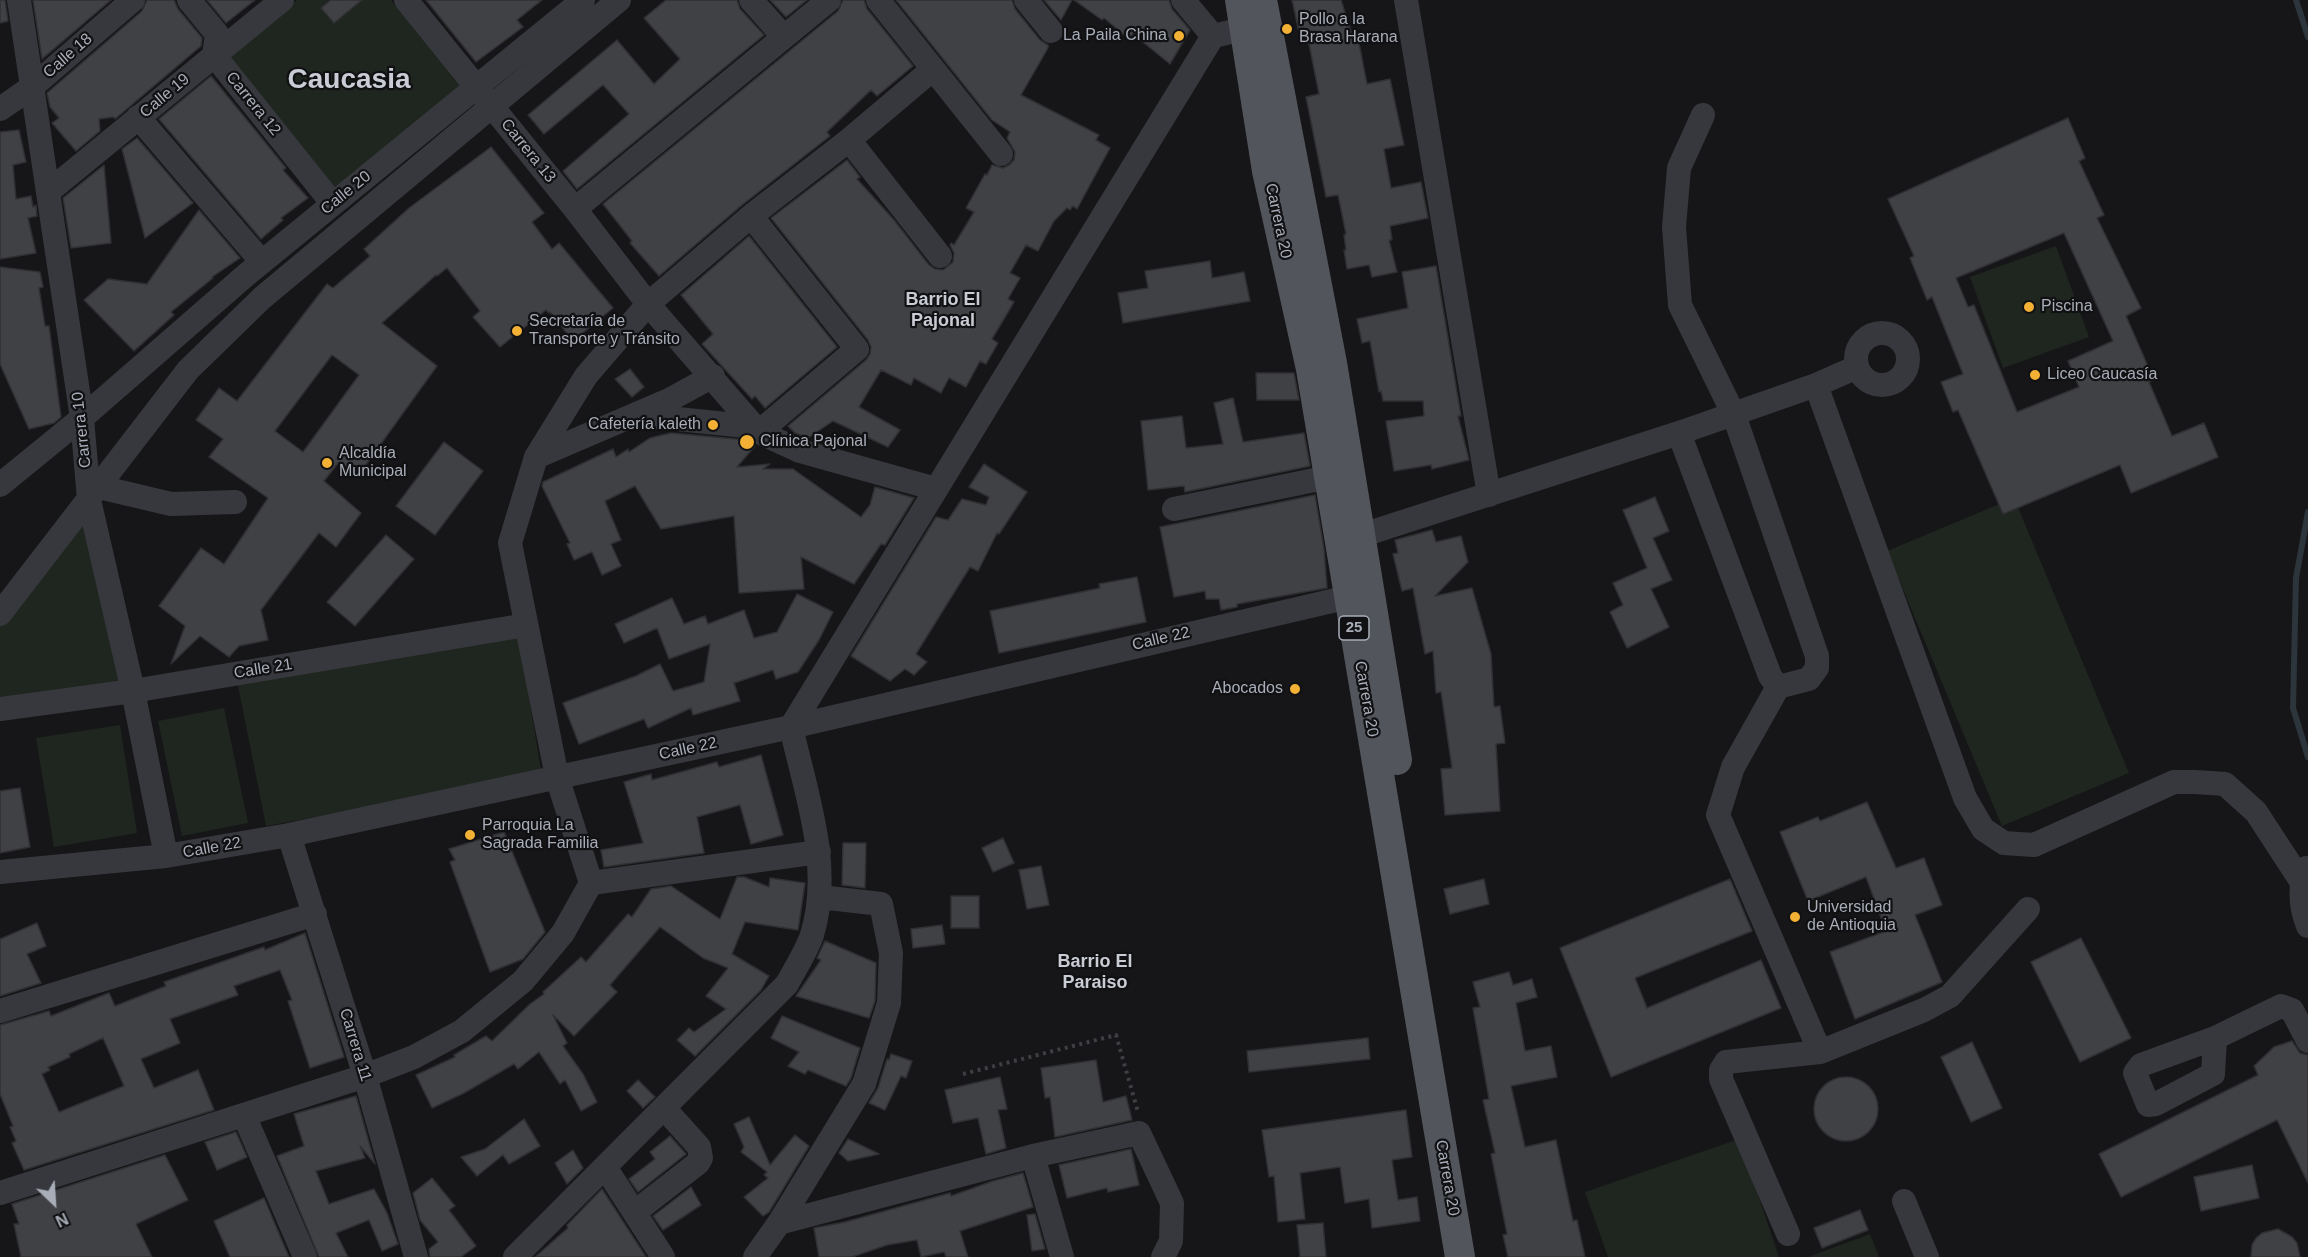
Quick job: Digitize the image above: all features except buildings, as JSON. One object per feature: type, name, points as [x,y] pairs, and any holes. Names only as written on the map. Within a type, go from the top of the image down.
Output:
[{"type":"main road","name":"Carrera 20","points":[[1262,0],[1332,363],[1350,540],[1479,1257]]},
{"type":"main road","name":"Carrera 20","points":[[1242,14],[1267,171],[1311,369],[1329,477],[1350,540]]},
{"type":"main road","name":"Carrera 20","points":[[1359,594],[1460,1257]]},
{"type":"street","name":"Carrera 10","points":[[19,0],[94,494],[166,856]]},
{"type":"street","name":"Calle 18","points":[[0,109],[32,87],[133,0]]},
{"type":"street","name":"Carrera 12","points":[[189,0],[217,34],[214,55],[333,204]]},
{"type":"street","name":"Calle 19","points":[[48,192],[282,0]]},
{"type":"street","name":"Calle 20","points":[[0,485],[82,418],[262,262],[583,0]]},
{"type":"street","name":"Calle 20","points":[[0,614],[188,370],[262,298],[619,0]]},
{"type":"street","points":[[751,0],[784,37]]},
{"type":"street","points":[[575,209],[829,0]]},
{"type":"street","points":[[878,0],[1001,154]]},
{"type":"street","points":[[1026,0],[1051,31]]},
{"type":"street","points":[[1183,0],[1213,36]]},
{"type":"street","points":[[1406,0],[1489,495]]},
{"type":"street","name":"Carrera 13","points":[[414,3],[476,87],[575,209],[648,304],[758,429]]},
{"type":"street","points":[[518,1256],[787,984],[811,937],[820,897],[819,852],[791,726],[1213,36],[1242,14]]},
{"type":"street","points":[[0,1193],[365,1076],[414,1058],[462,1031],[523,981],[563,933],[591,883],[557,777],[510,543],[536,457],[586,376],[648,304],[933,69]]},
{"type":"street","points":[[1703,115],[1679,168],[1674,227],[1680,305],[1734,415],[1817,656],[1817,668],[1809,679],[1778,687],[1733,767],[1718,815],[1820,1052]]},
{"type":"street","points":[[138,117],[262,262]]},
{"type":"street","points":[[849,140],[940,256]]},
{"type":"street","points":[[752,216],[857,349],[758,429]]},
{"type":"street","points":[[1350,540],[1734,415],[1816,385],[1857,367]]},
{"type":"street","points":[[536,457],[669,400],[713,376]]},
{"type":"street","points":[[1816,385],[1965,798],[1983,829],[2004,843],[2034,845],[2174,783],[2225,784],[2256,812],[2305,871],[2301,910],[2308,926]]},
{"type":"street","points":[[632,414],[758,429],[800,451],[936,489]]},
{"type":"street","points":[[1679,433],[1770,676],[1778,687]]},
{"type":"street","points":[[1174,509],[1329,477]]},
{"type":"street","points":[[94,494],[171,504],[235,502]]},
{"type":"street","name":"Calle 22","points":[[0,872],[166,856],[289,835],[791,726],[1359,594]]},
{"type":"street","name":"Calle 21","points":[[0,709],[133,691],[526,625]]},
{"type":"street","name":"Carrera 11","points":[[289,835],[365,1076],[416,1257]]},
{"type":"street","points":[[591,883],[819,852]]},
{"type":"street","points":[[755,1257],[864,1084],[889,1003],[891,953],[881,904],[820,897]]},
{"type":"street","points":[[1788,1234],[1721,1079],[1721,1070],[1726,1062],[1820,1052],[1923,1010],[1950,996],[2028,909]]},
{"type":"street","points":[[0,1011],[315,914]]},
{"type":"street","points":[[2215,1038],[2281,1006],[2292,1010],[2308,1041]]},
{"type":"street","points":[[635,1212],[698,1163],[701,1158],[699,1148],[664,1108]]},
{"type":"street","points":[[244,1115],[305,1257]]},
{"type":"street","points":[[779,1222],[1032,1156],[1139,1133],[1172,1203],[1171,1240],[1163,1257]]},
{"type":"street","points":[[1032,1156],[1055,1255]]},
{"type":"street","points":[[605,1167],[663,1257]]},
{"type":"street","points":[[1904,1201],[1927,1257]]},
{"type":"path","points":[[963,1074],[1116,1035],[1138,1110],[1139,1133]]},
{"type":"shaded area","points":[[297,0],[391,0],[463,88],[335,192],[225,58]]},
{"type":"shaded area","name":"Piscina","points":[[2056,246],[2089,337],[2003,368],[1970,277]]},
{"type":"shaded area","points":[[2014,498],[2129,773],[2002,826],[1887,551]]},
{"type":"shaded area","points":[[86,513],[126,686],[0,704],[0,624]]},
{"type":"shaded area","points":[[518,631],[542,776],[266,826],[237,681]]},
{"type":"shaded area","points":[[224,708],[248,823],[182,836],[158,721]]},
{"type":"shaded area","points":[[120,725],[137,833],[54,847],[36,738]]},
{"type":"shaded area","points":[[1739,1139],[1779,1257],[1608,1257],[1585,1192]]},
{"type":"shaded area","points":[[1870,1234],[1879,1257],[1808,1257]]},
{"type":"waterway","points":[[2296,0],[2308,37]]},
{"type":"waterway","points":[[2308,512],[2296,578],[2293,708],[2308,757]]},
{"type":"place","name":"Pollo a la Brasa Harana","points":[[1287,29]]},
{"type":"place","name":"La Paila China","points":[[1179,36]]},
{"type":"place","name":"Piscina","points":[[2029,307]]},
{"type":"place","name":"Secretaría de Transporte y Tránsito","points":[[517,331]]},
{"type":"place","name":"Liceo Caucasía","points":[[2035,375]]},
{"type":"place","name":"Cafetería kaleth","points":[[713,425]]},
{"type":"place","name":"Clínica Pajonal","points":[[747,442]]},
{"type":"place","name":"Alcaldía Municipal","points":[[327,463]]},
{"type":"place","name":"Abocados","points":[[1295,689]]},
{"type":"place","name":"Parroquia La Sagrada Familia","points":[[470,835]]},
{"type":"place","name":"Universidad de Antioquia","points":[[1795,917]]},
{"type":"district","name":"Caucasia","points":[[349,80]]},
{"type":"district","name":"Barrio El Pajonal","points":[[943,310]]},
{"type":"district","name":"Barrio El Paraiso","points":[[1095,972]]}]
